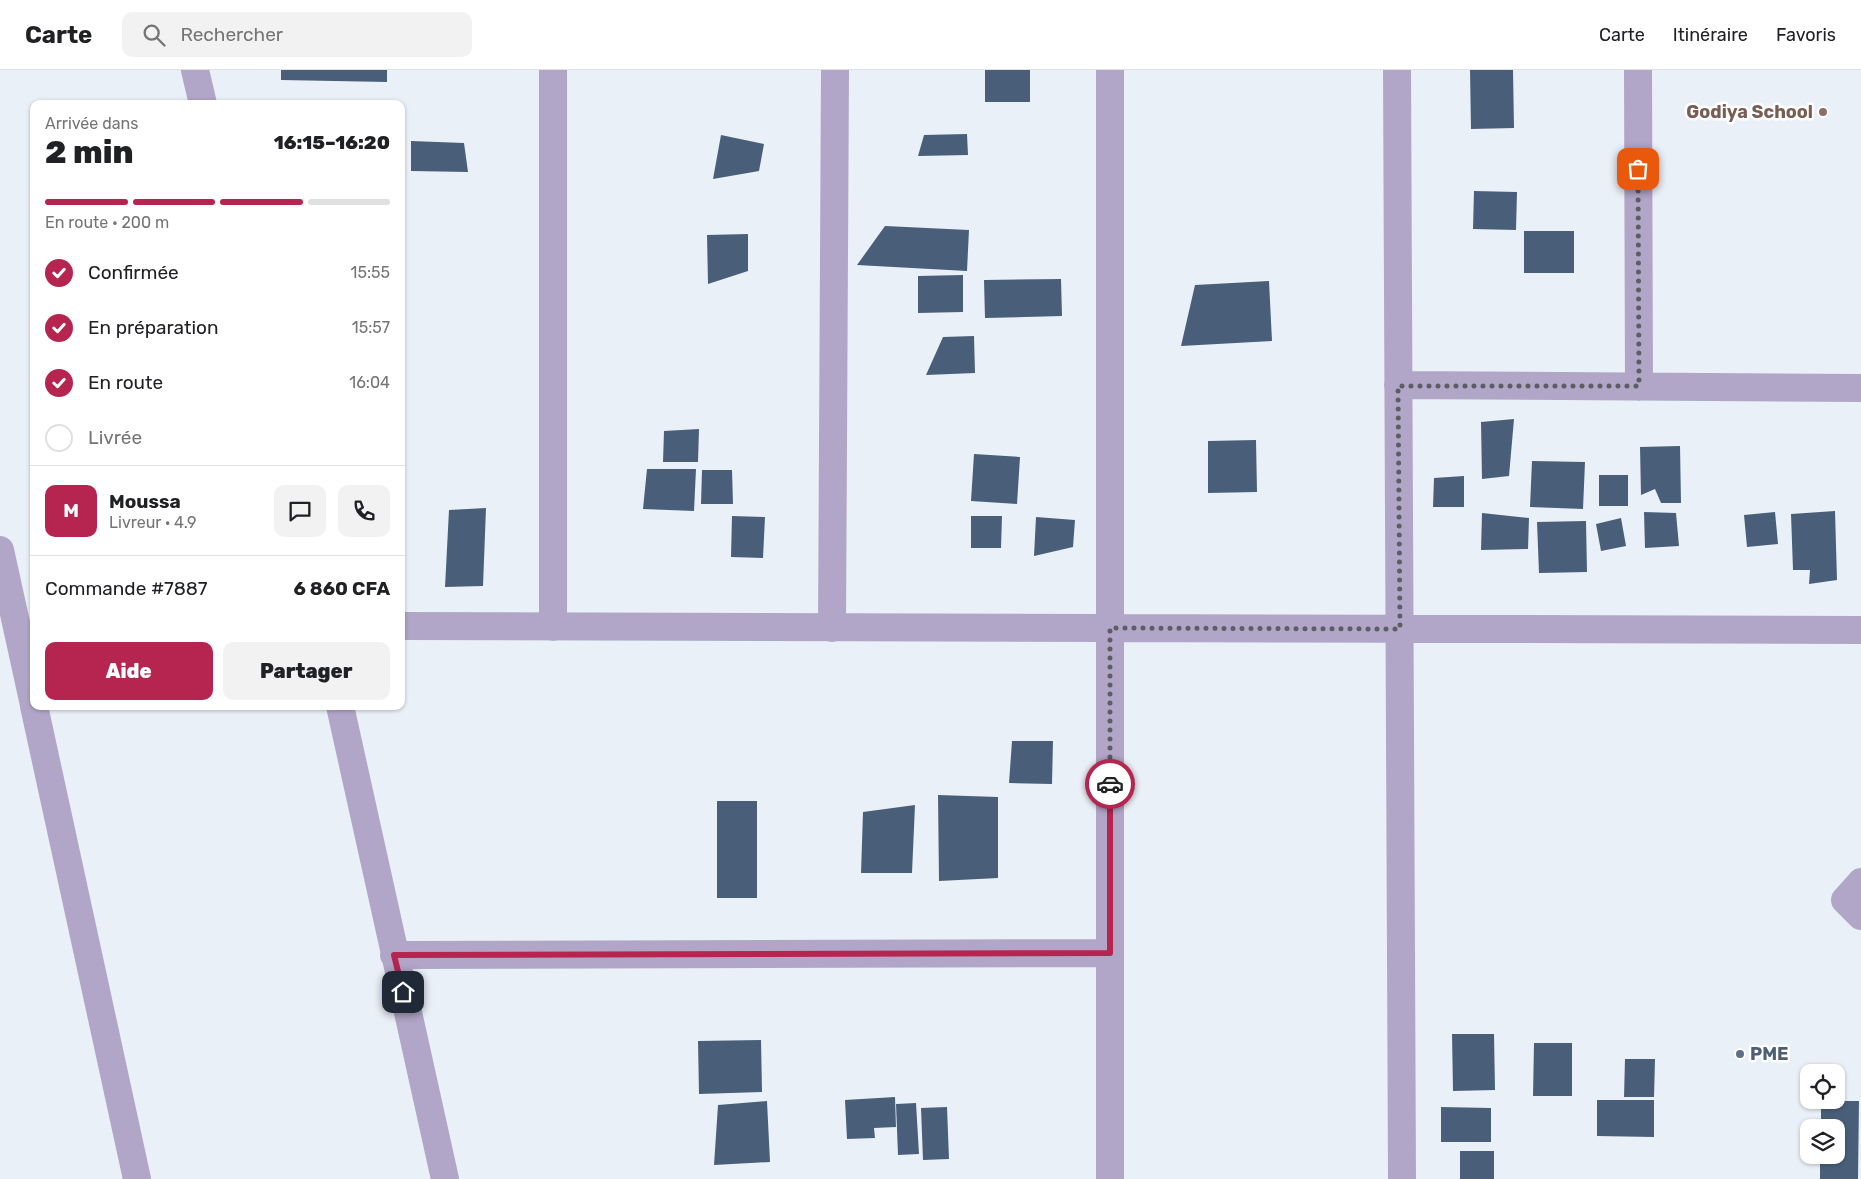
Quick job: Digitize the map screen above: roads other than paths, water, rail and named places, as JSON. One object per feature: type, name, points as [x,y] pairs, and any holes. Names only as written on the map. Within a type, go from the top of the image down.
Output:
[{"type":"street","points":[[195,70],[202,100]]},
{"type":"street","points":[[552,70],[553,627]]},
{"type":"street","points":[[832,628],[835,70]]},
{"type":"street","points":[[1110,70],[1110,1179]]},
{"type":"street","points":[[1397,70],[1402,1179]]},
{"type":"street","points":[[1638,70],[1639,386]]},
{"type":"street","points":[[1398,386],[1861,388]]},
{"type":"street","points":[[1,556],[25,626],[30,670]]},
{"type":"street","points":[[405,626],[1861,630]]},
{"type":"street","points":[[35,710],[137,1179]]},
{"type":"street","points":[[341,710],[445,1179]]},
{"type":"street","points":[[1861,882],[1845,900],[1861,916]]},
{"type":"street","points":[[394,955],[1110,953]]},
{"type":"place","name":"Godiya School","points":[[1823,112]]},
{"type":"place","name":"PME","points":[[1740,1054]]}]
